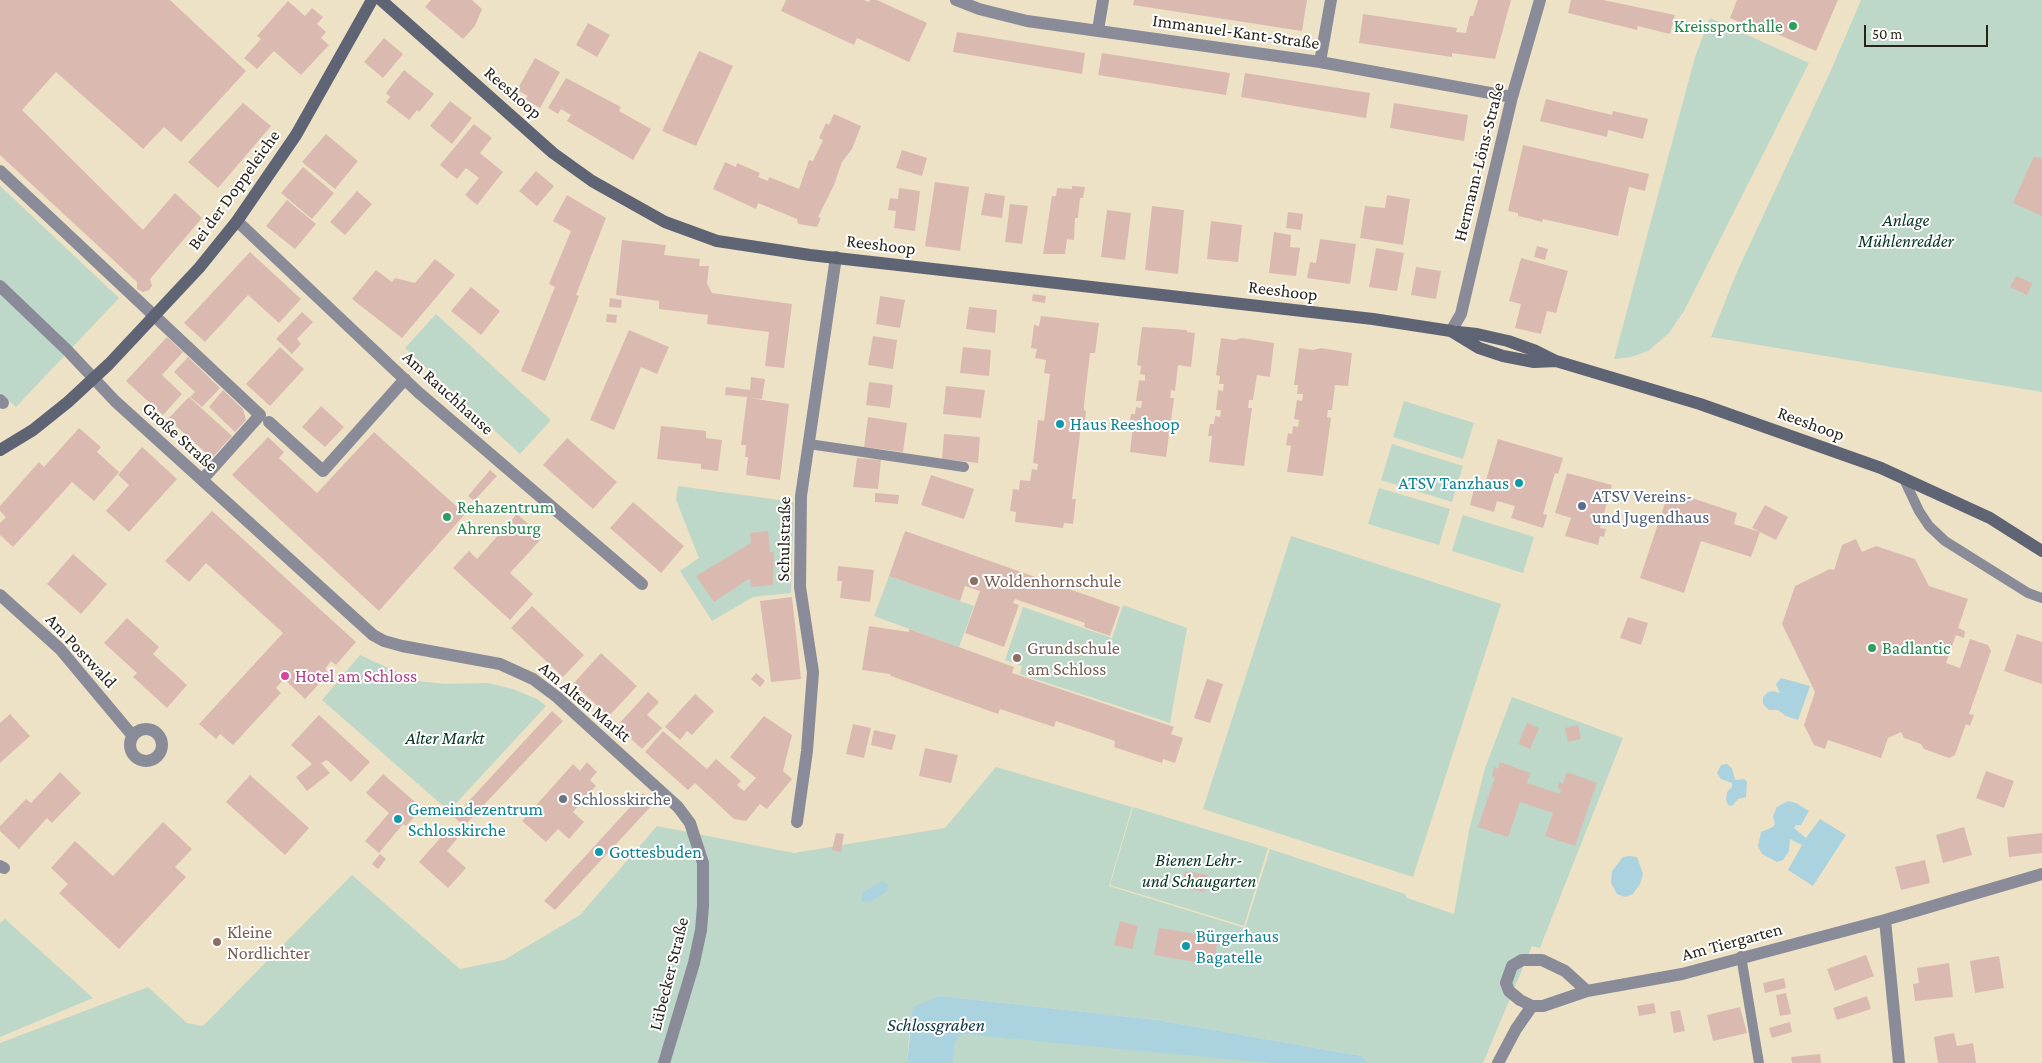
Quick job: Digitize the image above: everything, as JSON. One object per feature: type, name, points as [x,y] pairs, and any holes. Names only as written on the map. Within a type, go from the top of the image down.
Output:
[{"type":"street","name":"Bei der Doppeleiche","points":[[0,450],[33,430],[94,378],[199,268],[237,222],[314,106],[372,0]]},
{"type":"street","name":"Reeshoop","points":[[381,0],[553,153],[622,199],[677,227],[717,241],[1116,291],[1373,319],[1453,331],[1479,348],[1503,356],[1534,362],[1556,361],[1700,404],[1903,477],[1990,518],[2042,551]]},
{"type":"street","name":"Immanuel-Kant-Straße","points":[[956,0],[979,9],[1027,20],[1320,62],[1512,97]]},
{"type":"street","points":[[1098,30],[1103,0]]},
{"type":"street","points":[[1320,62],[1331,0]]},
{"type":"street","name":"Hermann-Löns-Straße","points":[[1453,331],[1461,314],[1512,97],[1540,0]]},
{"type":"street","points":[[0,171],[260,415],[202,480]]},
{"type":"street","name":"Am Rauchhause","points":[[237,222],[405,379],[642,584]]},
{"type":"street","name":"Schulstraße","points":[[797,822],[808,751],[813,689],[813,672],[800,587],[799,563],[802,496],[836,257]]},
{"type":"street","name":"Große Straße","points":[[0,286],[115,401],[344,609]]},
{"type":"street","points":[[269,422],[323,471],[405,379]]},
{"type":"street","name":"Am Postwald","points":[[0,595],[60,650],[132,735]]},
{"type":"street","name":"Am Alten Markt","points":[[344,609],[373,635],[384,641],[500,664],[533,679],[557,697],[678,807],[690,823],[703,863]]},
{"type":"street","name":"Lübecker Straße","points":[[664,1063],[694,963],[701,930],[704,882],[703,863]]},
{"type":"street","name":"Am Tiergarten","points":[[1532,1006],[1543,1006],[1558,1002],[1586,991],[1682,974],[1742,956],[1884,920],[2042,874]]},
{"type":"street","points":[[1884,920],[1899,1063]]},
{"type":"street","points":[[1498,1063],[1516,1029],[1532,1006],[1520,1000],[1509,991],[1506,983],[1512,966],[1522,960],[1542,960],[1554,964],[1575,979],[1586,991]]},
{"type":"lane","points":[[809,444],[964,467]]},
{"type":"lane","points":[[1903,477],[1919,511],[1929,526],[1945,541],[2028,593],[2042,598]]},
{"type":"lane","points":[[1742,956],[1759,1063]]},
{"type":"green space","name":"Anlage Mühlenredder","points":[[1861,0],[2042,0],[2042,392],[1711,337],[1736,274],[1832,68]]},
{"type":"green space","points":[[1710,18],[1809,63],[1684,311],[1669,333],[1648,351],[1632,357],[1614,359],[1695,57]]},
{"type":"green space","points":[[0,186],[119,298],[16,407],[0,393]]},
{"type":"green space","points":[[436,314],[551,420],[520,454],[405,348]]},
{"type":"green space","points":[[1404,401],[1474,423],[1463,459],[1393,437]]},
{"type":"green space","points":[[1392,444],[1463,466],[1452,502],[1381,480]]},
{"type":"green space","points":[[678,486],[794,502],[791,593],[753,597],[712,621],[680,571],[699,558],[676,500]]},
{"type":"green space","points":[[1379,488],[1450,509],[1439,545],[1368,524]]},
{"type":"green space","points":[[1463,515],[1534,537],[1523,573],[1452,551]]},
{"type":"green space","points":[[1291,536],[1501,604],[1413,877],[1203,809]]},
{"type":"green space","points":[[889,576],[974,606],[959,647],[874,616]]},
{"type":"green space","points":[[1123,605],[1187,628],[1170,723],[1020,674],[1022,666],[1005,660],[1023,607],[1112,638]]},
{"type":"green space","name":"Alter Markt","points":[[360,655],[417,681],[445,684],[488,683],[513,689],[537,699],[546,706],[449,811],[322,700]]},
{"type":"green space","points":[[1512,697],[1623,738],[1540,948],[1532,946],[1483,1063],[1368,1063],[1362,1056],[1157,1020],[940,996],[909,1035],[907,1063],[0,1063],[0,1043],[148,987],[187,1023],[203,1026],[352,875],[460,969],[504,960],[580,915],[657,826],[794,853],[945,828],[996,767],[1132,807],[1109,886],[1245,928],[1270,849],[1405,894],[1407,898],[1454,914],[1469,831],[1485,768]]},
{"type":"green space","name":"Bienen Lehr- und Schaugarten","points":[[1133,807],[1268,848],[1244,926],[1110,885]]},
{"type":"green space","points":[[5,919],[93,998],[0,1037],[0,923]]},
{"type":"green space","points":[[962,1034],[1160,1051],[1270,1063],[953,1063],[955,1041]]},
{"type":"water","points":[[1781,678],[1810,686],[1798,720],[1786,716],[1778,710],[1769,710],[1763,704],[1763,697],[1768,692],[1780,693],[1776,684]]},
{"type":"water","points":[[1727,764],[1732,768],[1735,780],[1744,779],[1747,782],[1746,797],[1738,799],[1732,806],[1728,805],[1726,800],[1727,792],[1732,787],[1732,783],[1721,779],[1717,773],[1721,765]]},
{"type":"water","points":[[1788,801],[1796,803],[1809,811],[1801,825],[1796,825],[1794,828],[1806,838],[1820,819],[1846,835],[1813,886],[1788,870],[1802,845],[1790,839],[1789,851],[1783,860],[1777,862],[1762,854],[1758,846],[1761,832],[1773,827],[1775,824],[1773,816],[1777,807]]},
{"type":"water","points":[[1623,857],[1637,857],[1643,874],[1640,884],[1633,894],[1625,897],[1617,894],[1611,883],[1612,871]]},
{"type":"water","points":[[882,881],[888,885],[887,891],[870,902],[862,902],[862,893]]},
{"type":"water","name":"Schlossgraben","points":[[940,996],[1157,1020],[1362,1056],[1368,1063],[1270,1063],[962,1034],[955,1042],[953,1063],[907,1063],[913,1007]]},
{"type":"building","points":[[0,0],[170,0],[246,71],[181,142],[164,127],[143,149],[56,72],[22,110],[143,230],[175,193],[202,218],[150,279],[152,286],[149,290],[143,292],[137,289],[137,282],[0,155]]},
{"type":"building","points":[[431,0],[472,0],[482,9],[475,26],[463,39],[425,7]]},
{"type":"building","points":[[786,0],[864,0],[869,2],[870,0],[877,0],[927,23],[909,62],[857,38],[854,45],[781,11]]},
{"type":"building","points":[[1134,0],[1307,0],[1302,31],[1133,5]]},
{"type":"building","points":[[1478,0],[1511,0],[1495,59],[1452,53],[1452,57],[1359,43],[1363,14],[1457,28],[1456,32],[1466,33],[1470,16],[1473,16]]},
{"type":"building","points":[[1571,0],[1603,0],[1675,15],[1670,34],[1638,26],[1637,30],[1568,13]]},
{"type":"building","name":"Kreissporthalle","points":[[1737,0],[1838,0],[1816,51],[1754,24],[1752,28],[1730,18]]},
{"type":"building","points":[[288,1],[305,16],[312,8],[323,17],[317,24],[326,32],[321,38],[329,45],[301,75],[274,51],[257,69],[244,58],[261,39],[257,36]]},
{"type":"building","points":[[588,23],[610,35],[597,57],[576,45]]},
{"type":"building","points":[[957,32],[1085,53],[1082,74],[953,52]]},
{"type":"building","points":[[384,38],[403,54],[383,78],[364,62]]},
{"type":"building","points":[[699,51],[733,66],[696,146],[662,131]]},
{"type":"building","points":[[1102,53],[1230,73],[1226,95],[1098,75]]},
{"type":"building","points":[[535,58],[560,72],[540,108],[525,99],[528,96],[517,90]]},
{"type":"building","points":[[404,70],[434,94],[419,112],[417,110],[409,120],[386,102],[390,97],[386,93]]},
{"type":"building","points":[[1245,73],[1370,93],[1366,118],[1241,97]]},
{"type":"building","points":[[566,78],[621,107],[619,111],[651,129],[633,160],[567,121],[571,115],[561,109],[558,114],[548,108]]},
{"type":"building","points":[[1546,99],[1612,115],[1613,111],[1648,119],[1643,139],[1608,130],[1607,137],[1540,121]]},
{"type":"building","points":[[450,101],[472,118],[452,144],[430,126]]},
{"type":"building","points":[[243,103],[271,126],[218,188],[188,162]]},
{"type":"building","points":[[1394,103],[1468,115],[1464,141],[1390,128]]},
{"type":"building","points":[[834,114],[861,126],[852,149],[842,162],[834,185],[818,217],[821,218],[817,227],[798,224],[797,219],[758,203],[756,209],[713,189],[725,162],[736,167],[737,163],[760,173],[758,177],[768,181],[769,177],[799,189],[809,160],[813,161],[823,140],[819,138],[826,123],[829,125]]},
{"type":"building","points":[[474,124],[492,138],[480,153],[503,172],[477,205],[465,195],[479,178],[466,168],[457,179],[440,165]]},
{"type":"building","points":[[326,134],[358,161],[335,189],[302,162]]},
{"type":"building","points":[[1523,145],[1649,174],[1645,191],[1629,187],[1618,236],[1543,219],[1542,222],[1518,216],[1518,213],[1508,211]]},
{"type":"building","points":[[902,150],[927,158],[922,176],[896,168]]},
{"type":"building","points":[[2034,156],[2042,159],[2042,216],[2013,203]]},
{"type":"building","points":[[303,167],[334,193],[312,219],[281,193]]},
{"type":"building","points":[[536,171],[554,186],[537,206],[519,191]]},
{"type":"building","points":[[935,182],[969,187],[960,251],[925,246]]},
{"type":"building","points":[[1072,186],[1085,187],[1083,198],[1080,198],[1078,218],[1075,218],[1074,240],[1067,239],[1065,254],[1043,254],[1052,196],[1056,196],[1057,188],[1072,189]]},
{"type":"building","points":[[899,188],[920,191],[915,231],[894,228],[896,211],[888,210],[890,198],[898,199]]},
{"type":"building","points":[[357,191],[372,204],[345,235],[330,222]]},
{"type":"building","points":[[985,193],[1005,196],[1002,218],[981,215]]},
{"type":"building","points":[[567,195],[606,218],[576,295],[579,296],[545,381],[521,371],[555,287],[549,284],[571,231],[553,221]]},
{"type":"building","points":[[1387,195],[1410,199],[1403,245],[1360,238],[1365,206],[1385,208]]},
{"type":"building","points":[[287,200],[316,224],[295,249],[266,226]]},
{"type":"building","points":[[1010,204],[1028,206],[1022,244],[1005,242]]},
{"type":"building","points":[[1152,206],[1184,210],[1178,274],[1145,270]]},
{"type":"building","points":[[1107,210],[1131,213],[1125,260],[1101,257]]},
{"type":"building","points":[[1288,212],[1303,214],[1301,230],[1286,228]]},
{"type":"building","points":[[1211,221],[1242,225],[1238,262],[1207,259]]},
{"type":"building","points":[[1274,232],[1291,235],[1290,247],[1300,248],[1296,276],[1269,273]]},
{"type":"building","points":[[1320,239],[1356,244],[1350,284],[1307,278],[1310,262],[1316,263]]},
{"type":"building","points":[[622,240],[666,245],[664,255],[700,259],[699,266],[709,266],[707,283],[712,293],[792,304],[784,368],[765,366],[769,332],[707,324],[708,315],[659,309],[659,301],[616,295]]},
{"type":"building","points":[[1537,246],[1548,249],[1545,260],[1534,257]]},
{"type":"building","points":[[1376,248],[1404,253],[1397,291],[1369,287]]},
{"type":"building","points":[[250,252],[301,299],[279,323],[248,295],[205,342],[184,323]]},
{"type":"building","points":[[1521,258],[1568,271],[1556,313],[1547,311],[1541,334],[1515,328],[1521,304],[1509,301]]},
{"type":"building","points":[[435,259],[455,275],[402,338],[352,299],[376,270],[392,282],[395,278],[415,283]]},
{"type":"building","points":[[1416,267],[1441,271],[1436,299],[1411,295]]},
{"type":"building","points":[[2016,276],[2032,283],[2027,295],[2010,287]]},
{"type":"building","points":[[471,287],[500,311],[481,335],[451,311]]},
{"type":"building","points":[[1033,294],[1046,296],[1045,303],[1032,301]]},
{"type":"building","points":[[880,296],[905,300],[900,328],[876,324]]},
{"type":"building","points":[[610,298],[622,300],[621,308],[609,307]]},
{"type":"building","points":[[969,307],[997,310],[995,333],[966,329]]},
{"type":"building","points":[[302,312],[313,322],[297,339],[301,344],[292,354],[276,339]]},
{"type":"building","points":[[607,314],[617,315],[616,323],[606,322]]},
{"type":"building","name":"Haus Reeshoop","points":[[1041,316],[1099,323],[1095,353],[1090,353],[1084,405],[1084,410],[1086,411],[1085,422],[1083,421],[1081,426],[1072,499],[1076,499],[1073,524],[1064,523],[1063,528],[1015,522],[1016,512],[1010,511],[1013,489],[1019,490],[1020,480],[1030,481],[1032,469],[1037,470],[1038,464],[1033,463],[1038,420],[1044,421],[1050,374],[1044,373],[1046,360],[1035,358],[1037,349],[1031,348],[1034,325],[1039,326]]},
{"type":"building","points":[[1142,327],[1187,330],[1187,332],[1195,333],[1191,367],[1178,365],[1175,391],[1171,390],[1170,398],[1174,398],[1166,457],[1130,452],[1133,426],[1129,426],[1131,414],[1135,414],[1136,407],[1141,408],[1142,401],[1136,401],[1139,380],[1145,381],[1145,375],[1140,374],[1141,366],[1137,365]]},
{"type":"building","points":[[629,330],[669,347],[657,374],[641,367],[614,430],[590,420]]},
{"type":"building","points":[[873,336],[897,340],[893,369],[868,365]]},
{"type":"building","points":[[167,337],[183,352],[162,375],[182,394],[163,415],[126,381]]},
{"type":"building","points":[[1221,338],[1235,340],[1242,338],[1274,343],[1270,377],[1257,375],[1253,400],[1249,400],[1248,408],[1252,408],[1244,466],[1209,462],[1212,436],[1208,436],[1210,424],[1214,424],[1215,416],[1220,417],[1221,410],[1216,410],[1218,390],[1223,391],[1224,384],[1219,384],[1220,376],[1216,375]]},
{"type":"building","points":[[280,347],[304,369],[270,406],[246,384]]},
{"type":"building","points":[[963,347],[991,350],[989,376],[960,373]]},
{"type":"building","points":[[1299,348],[1313,350],[1321,348],[1352,353],[1348,386],[1335,385],[1332,410],[1328,410],[1327,417],[1331,418],[1323,476],[1287,472],[1291,446],[1286,445],[1288,433],[1292,434],[1293,426],[1298,427],[1299,420],[1294,419],[1297,400],[1302,401],[1303,394],[1297,394],[1298,385],[1294,385]]},
{"type":"building","points":[[188,357],[220,388],[202,407],[190,397],[195,392],[174,372]]},
{"type":"building","points":[[751,377],[765,379],[762,399],[750,398],[789,404],[780,480],[746,475],[748,457],[745,457],[746,445],[741,445],[747,397],[725,395],[726,387],[750,390]]},
{"type":"building","points":[[869,382],[893,385],[890,408],[866,405]]},
{"type":"building","points":[[946,386],[985,390],[981,418],[943,414]]},
{"type":"building","points":[[223,390],[243,409],[246,420],[235,432],[209,407]]},
{"type":"building","points":[[189,397],[232,436],[212,458],[168,419]]},
{"type":"building","points":[[321,406],[344,427],[325,447],[302,427]]},
{"type":"building","points":[[868,417],[907,423],[903,452],[864,447]]},
{"type":"building","points":[[661,426],[706,431],[706,438],[722,440],[718,471],[701,469],[701,464],[657,459]]},
{"type":"building","points":[[79,428],[101,447],[97,452],[119,472],[94,501],[72,482],[13,547],[0,535],[0,523],[6,517],[0,511],[0,506],[39,462],[44,467]]},
{"type":"building","points":[[374,432],[465,514],[379,611],[232,475],[268,437],[284,452],[279,458],[317,493]]},
{"type":"building","points":[[944,434],[980,437],[978,463],[942,459]]},
{"type":"building","points":[[567,438],[617,482],[593,509],[543,465]]},
{"type":"building","name":"ATSV Tanzhaus","points":[[1498,439],[1563,458],[1558,474],[1555,473],[1543,514],[1547,515],[1543,528],[1511,518],[1515,506],[1497,501],[1494,512],[1470,505],[1475,485],[1484,487]]},
{"type":"building","points":[[142,447],[177,479],[129,532],[106,511],[129,485],[118,475]]},
{"type":"building","points":[[857,458],[881,460],[878,489],[853,487]]},
{"type":"building","points":[[490,470],[497,476],[474,501],[468,496]]},
{"type":"building","name":"ATSV Vereins- und Jugendhaus","points":[[1567,473],[1612,485],[1600,528],[1606,529],[1604,537],[1600,536],[1598,545],[1565,536],[1571,518],[1555,513]]},
{"type":"building","points":[[931,475],[974,489],[964,519],[921,505]]},
{"type":"building","points":[[875,493],[899,495],[898,504],[875,502]]},
{"type":"building","points":[[1668,494],[1690,501],[1692,498],[1737,513],[1734,524],[1760,532],[1751,557],[1701,541],[1684,593],[1640,578]]},
{"type":"building","points":[[633,502],[684,546],[661,573],[610,528]]},
{"type":"building","points":[[1765,505],[1788,517],[1776,540],[1752,528]]},
{"type":"building","points":[[212,511],[356,642],[336,665],[331,661],[325,669],[329,673],[305,699],[284,679],[276,688],[281,693],[233,745],[220,734],[216,739],[199,724],[283,633],[206,563],[189,582],[165,561]]},
{"type":"building","points":[[517,514],[543,537],[510,573],[533,594],[510,620],[453,568],[469,551],[477,559]]},
{"type":"building","points":[[768,531],[770,552],[774,552],[773,585],[751,587],[750,578],[714,602],[696,576],[751,543],[750,533]]},
{"type":"building","name":"Woldenhornschule","points":[[905,531],[1120,607],[1110,636],[1084,627],[1085,623],[1015,599],[1013,603],[1019,605],[1004,647],[965,633],[980,591],[965,586],[960,601],[889,576]]},
{"type":"building","name":"Badlantic","points":[[1856,539],[1862,552],[1876,546],[1915,559],[1929,586],[1968,599],[1958,628],[1965,631],[1964,638],[1956,635],[1946,663],[1960,668],[1970,639],[1988,645],[1991,651],[1969,714],[1974,715],[1970,726],[1966,724],[1955,755],[1949,758],[1924,749],[1921,744],[1904,738],[1901,732],[1888,738],[1881,758],[1828,740],[1825,749],[1814,745],[1804,725],[1815,692],[1782,624],[1795,586],[1830,569],[1834,570],[1842,545]]},
{"type":"building","points":[[73,554],[107,584],[81,614],[47,584]]},
{"type":"building","points":[[838,566],[874,570],[870,602],[840,598],[842,581],[837,581]]},
{"type":"building","points":[[792,597],[801,679],[771,682],[760,601]]},
{"type":"building","points":[[532,606],[584,655],[563,677],[511,628]]},
{"type":"building","points":[[1628,617],[1648,623],[1641,645],[1620,638]]},
{"type":"building","points":[[127,618],[159,647],[153,654],[187,685],[167,708],[133,677],[137,673],[104,643]]},
{"type":"building","points":[[869,626],[909,632],[909,629],[1014,667],[1012,673],[1174,727],[1171,734],[1183,738],[1175,763],[1163,759],[1162,763],[1114,747],[1115,741],[1056,721],[1054,727],[1000,709],[998,714],[891,676],[890,674],[862,670]]},
{"type":"building","points":[[2017,634],[2042,642],[2042,684],[2004,671]]},
{"type":"building","points":[[601,653],[637,686],[609,716],[573,684]]},
{"type":"building","points":[[756,673],[765,681],[760,687],[751,679]]},
{"type":"building","points":[[1207,679],[1223,684],[1210,723],[1194,718]]},
{"type":"building","points":[[648,692],[659,702],[647,715],[662,728],[642,749],[617,726]]},
{"type":"building","points":[[695,694],[714,711],[692,735],[687,731],[680,740],[665,727]]},
{"type":"building","points":[[552,711],[563,721],[464,826],[454,817]]},
{"type":"building","points":[[10,714],[30,736],[0,763],[0,723]]},
{"type":"building","points":[[319,715],[370,762],[351,782],[327,760],[321,763],[330,773],[307,791],[296,777],[312,764],[291,745]]},
{"type":"building","points":[[764,716],[792,735],[783,771],[792,779],[767,809],[760,804],[746,821],[734,819],[695,783],[688,790],[645,752],[663,731],[707,769],[716,759],[741,781],[737,785],[744,791],[756,778],[730,757]]},
{"type":"building","points":[[1527,723],[1539,728],[1530,749],[1518,744]]},
{"type":"building","points":[[853,724],[871,728],[864,758],[846,754]]},
{"type":"building","points":[[1578,725],[1581,739],[1568,742],[1565,728]]},
{"type":"building","points":[[874,730],[896,735],[892,750],[871,745]]},
{"type":"building","points":[[925,748],[958,755],[951,783],[919,776]]},
{"type":"building","name":"Schlosskirche","points":[[587,762],[597,772],[590,780],[596,786],[573,812],[584,822],[569,839],[558,829],[546,842],[522,821],[573,764],[580,771]]},
{"type":"building","points":[[1500,762],[1530,773],[1527,783],[1560,794],[1559,782],[1563,784],[1567,772],[1597,783],[1575,846],[1545,836],[1553,813],[1520,802],[1508,837],[1478,827],[1495,777],[1492,776],[1494,767],[1498,769]]},
{"type":"building","points":[[1986,771],[2014,781],[2004,808],[1976,798]]},
{"type":"building","points":[[60,772],[81,793],[52,823],[47,818],[19,849],[0,831],[0,826],[26,799],[31,803]]},
{"type":"building","name":"Gemeindezentrum Schlosskirche","points":[[383,774],[422,808],[406,826],[403,824],[379,853],[365,841],[389,813],[366,793]]},
{"type":"building","points":[[250,775],[309,828],[285,855],[226,802]]},
{"type":"building","name":"Gottesbuden","points":[[643,793],[654,803],[555,910],[544,901]]},
{"type":"building","points":[[163,822],[192,849],[175,867],[186,877],[119,949],[59,893],[68,884],[51,868],[75,841],[113,876]]},
{"type":"building","points":[[450,827],[460,835],[447,851],[466,868],[448,888],[419,862]]},
{"type":"building","points":[[1964,827],[1972,855],[1943,863],[1936,835]]},
{"type":"building","points":[[836,833],[844,834],[841,852],[832,850]]},
{"type":"building","points":[[2042,833],[2042,853],[2009,857],[2007,837]]},
{"type":"building","points":[[380,854],[386,859],[378,869],[372,864]]},
{"type":"building","points":[[1925,860],[1930,883],[1901,890],[1895,867]]},
{"type":"building","points":[[1185,871],[1208,875],[1204,892],[1181,887]]},
{"type":"building","points":[[1120,921],[1138,926],[1132,949],[1114,945]]},
{"type":"building","name":"Bürgerhaus Bagatelle","points":[[1159,928],[1218,937],[1215,957],[1209,957],[1207,964],[1154,955]]},
{"type":"building","points":[[1866,955],[1874,976],[1835,991],[1827,969]]},
{"type":"building","points":[[1999,956],[2004,988],[1975,993],[1970,961]]},
{"type":"building","points":[[1949,963],[1953,997],[1915,1001],[1913,984],[1919,983],[1917,968]]},
{"type":"building","points":[[1784,978],[1786,988],[1765,993],[1763,983]]},
{"type":"building","points":[[1786,993],[1791,1014],[1780,1016],[1776,995]]},
{"type":"building","points":[[1867,996],[1871,1009],[1837,1020],[1833,1008]]},
{"type":"building","points":[[1654,1003],[1656,1013],[1639,1016],[1637,1006]]},
{"type":"building","points":[[1740,1007],[1747,1033],[1713,1041],[1707,1015]]},
{"type":"building","points":[[1680,1010],[1685,1031],[1674,1033],[1670,1012]]},
{"type":"building","points":[[1790,1022],[1792,1032],[1772,1038],[1769,1028]]},
{"type":"building","points":[[1954,1033],[1957,1046],[1973,1043],[1976,1063],[1938,1063],[1934,1037]]},
{"type":"building","points":[[1820,1054],[1821,1063],[1792,1063],[1791,1057]]},
{"type":"place","name":"Kreissporthalle","points":[[1793,26]]},
{"type":"place","name":"Haus Reeshoop","points":[[1060,424]]},
{"type":"place","name":"ATSV Tanzhaus","points":[[1519,483]]},
{"type":"place","name":"ATSV Vereins- und Jugendhaus","points":[[1582,506]]},
{"type":"place","name":"Rehazentrum Ahrensburg","points":[[447,517]]},
{"type":"place","name":"Woldenhornschule","points":[[974,581]]},
{"type":"place","name":"Badlantic","points":[[1872,648]]},
{"type":"place","name":"Grundschule am Schloss","points":[[1017,658]]},
{"type":"place","name":"Hotel am Schloss","points":[[285,676]]},
{"type":"place","name":"Schlosskirche","points":[[563,799]]},
{"type":"place","name":"Gemeindezentrum Schlosskirche","points":[[398,819]]},
{"type":"place","name":"Gottesbuden","points":[[599,852]]},
{"type":"place","name":"Kleine Nordlichter","points":[[217,942]]},
{"type":"place","name":"Bürgerhaus Bagatelle","points":[[1186,946]]}]
